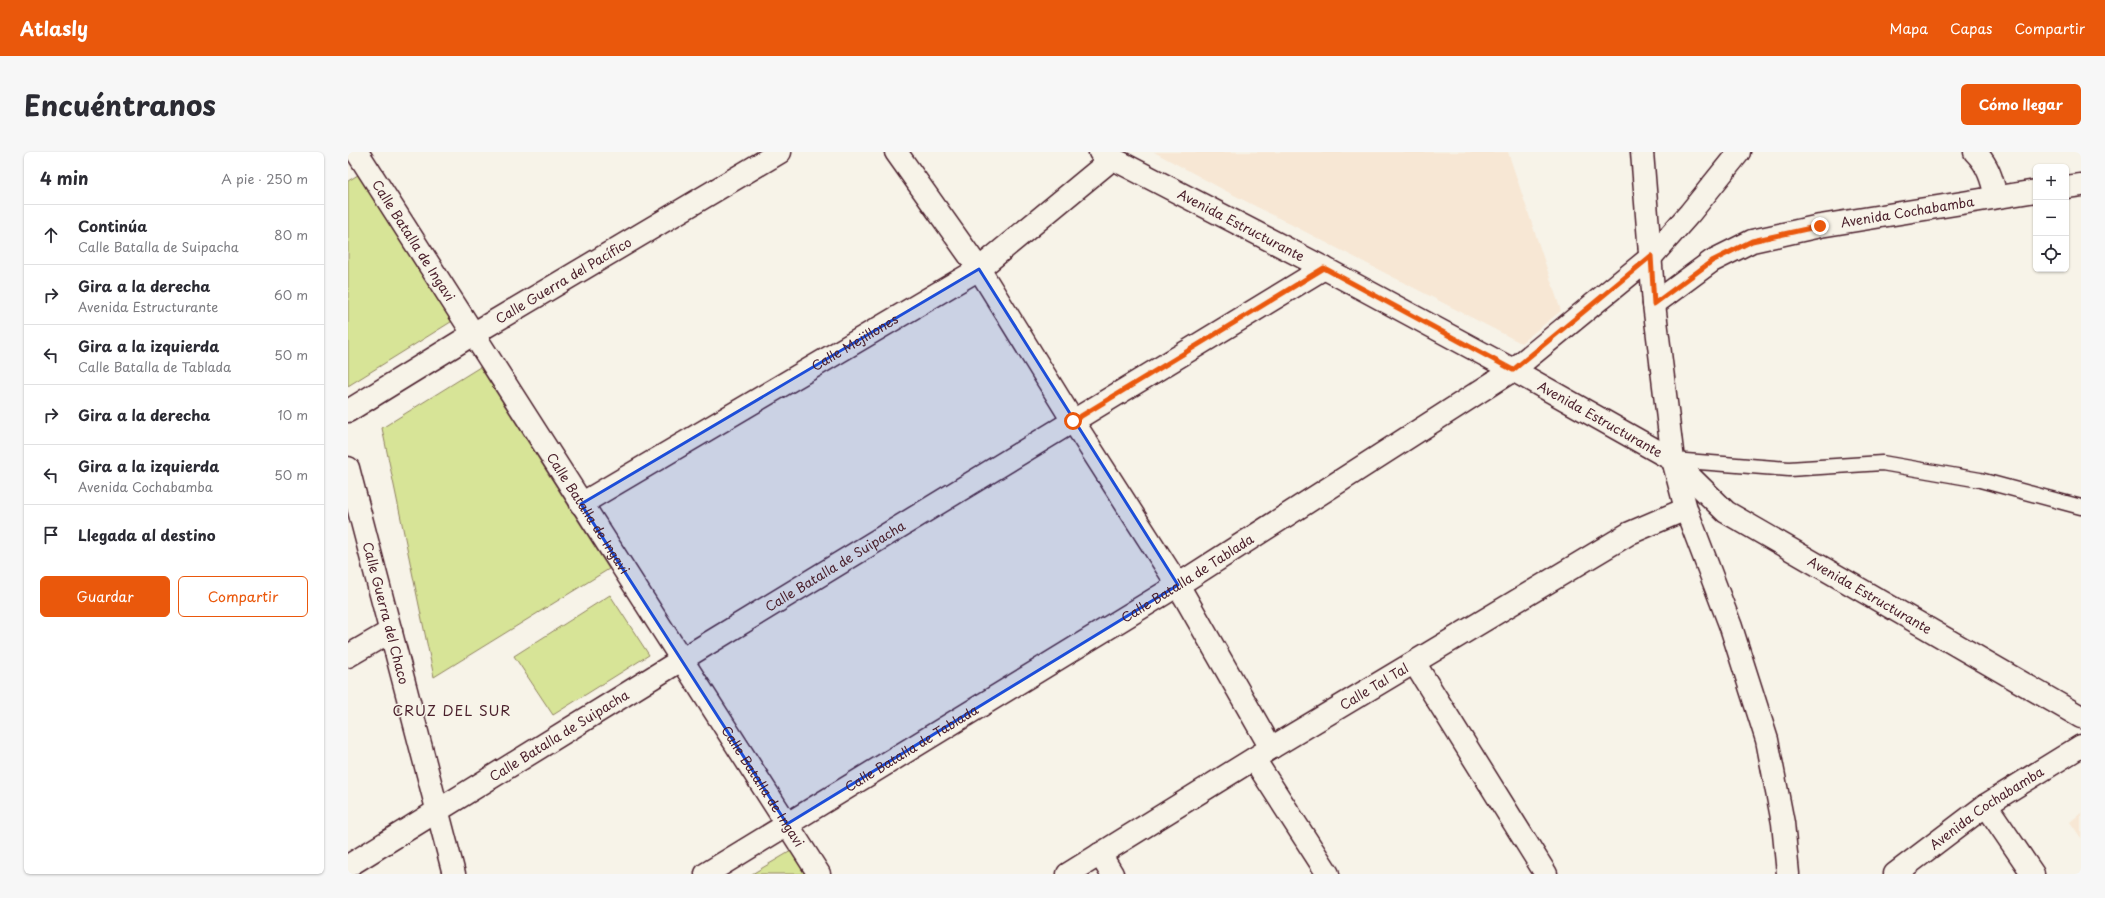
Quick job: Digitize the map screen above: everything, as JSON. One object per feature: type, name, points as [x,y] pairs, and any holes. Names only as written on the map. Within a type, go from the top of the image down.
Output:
[{"type":"street","name":"Calle Guerra del Pacífico","points":[[348,411],[473,334],[780,152]]},
{"type":"street","points":[[896,152],[979,269],[1073,421],[1178,585],[1262,753],[1328,874]]},
{"type":"street","points":[[1642,152],[1654,304],[1673,460],[1686,509],[1731,626],[1767,740],[1783,823],[1788,874]]},
{"type":"street","name":"Calle Batalla de Tablada","points":[[706,874],[1178,585],[1513,370],[1651,256],[1690,214],[1739,152]]},
{"type":"street","points":[[1975,152],[1983,160],[1991,177],[1996,197]]},
{"type":"street","name":"Calle Mejillones","points":[[581,504],[979,269],[1106,155]]},
{"type":"street","name":"Avenida Estructurante","points":[[1106,155],[1324,268],[1513,370],[1673,460],[1726,512],[2081,717]]},
{"type":"street","name":"Calle Batalla de Ingavi","points":[[358,156],[819,874]]},
{"type":"street","points":[[2069,187],[2081,185]]},
{"type":"street","name":"Avenida Cochabamba","points":[[1654,304],[1712,261],[1752,241],[1820,226],[2033,191]]},
{"type":"street","name":"Calle Batalla de Suipacha","points":[[348,866],[681,660],[1324,268]]},
{"type":"street","name":"Calle Guerra del Chaco","points":[[348,468],[454,874]]},
{"type":"street","name":"Calle Tal Tal","points":[[1068,874],[1262,753],[1415,664],[1630,534],[1686,509]]},
{"type":"street","points":[[348,656],[391,631]]},
{"type":"street","points":[[1415,664],[1546,874]]},
{"type":"street","name":"Avenida Cochabamba","points":[[1895,874],[1986,805],[2081,746]]},
{"type":"street","points":[[1986,805],[2033,874]]},
{"type":"street","points":[[1100,854],[1112,874]]},
{"type":"lane","points":[[1673,460],[1789,469],[1882,463],[1980,480],[2081,507]]},
{"type":"highlighted area","points":[[979,269],[1178,585],[787,824],[581,504]]},
{"type":"shaded area","points":[[1154,152],[1508,152],[1561,311],[1521,343],[1226,191]]},
{"type":"shaded area","points":[[2081,813],[2081,838],[2070,822]]},
{"type":"green space","points":[[363,172],[454,320],[348,386],[348,181]]},
{"type":"green space","points":[[480,367],[609,569],[434,677],[382,428]]},
{"type":"green space","points":[[610,595],[649,655],[553,715],[514,656]]},
{"type":"green space","points":[[791,851],[805,874],[752,874]]},
{"type":"district","name":"CRUZ DEL SUR","points":[[452,711]]},
{"type":"route","points":[[1073,421],[1324,268],[1513,370],[1651,256],[1654,304],[1712,261],[1752,241],[1820,226]]}]
